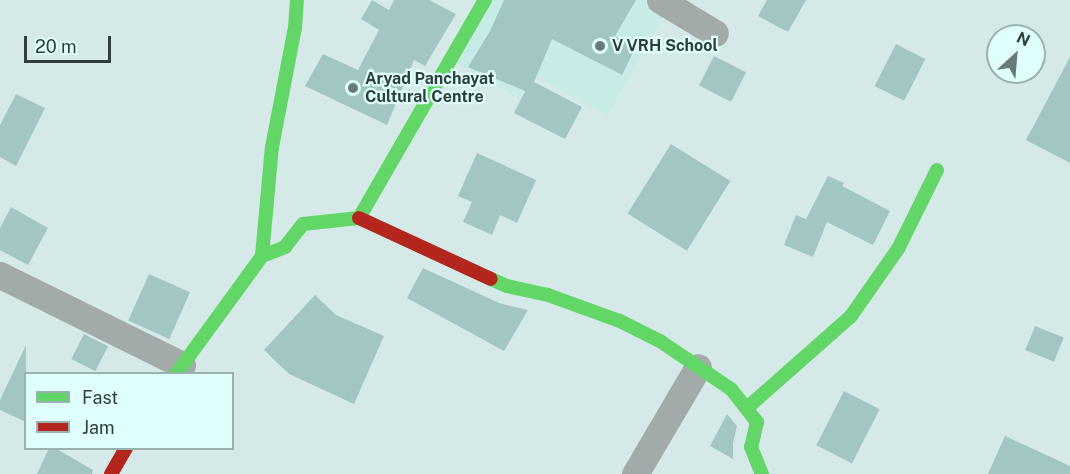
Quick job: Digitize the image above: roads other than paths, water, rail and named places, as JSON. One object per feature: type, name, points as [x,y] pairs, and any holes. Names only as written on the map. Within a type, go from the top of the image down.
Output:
[{"type":"main road","points":[[179,369],[262,256],[266,233],[272,147],[295,28],[297,0]]},
{"type":"main road","points":[[358,218],[485,0]]},
{"type":"main road","points":[[747,408],[851,316],[898,249],[937,170]]},
{"type":"main road","points":[[262,256],[285,246],[303,224],[358,218],[507,286],[548,295],[620,321],[660,341],[731,389],[757,422],[751,447],[762,474]]},
{"type":"main road","points":[[266,233],[274,245],[285,246]]},
{"type":"main road","points":[[111,474],[125,450]]},
{"type":"street","points":[[660,0],[715,33]]},
{"type":"street","points":[[0,275],[179,369]]},
{"type":"street","points":[[635,474],[698,368]]},
{"type":"place","name":"V VRH School","points":[[600,46]]},
{"type":"place","name":"Aryad Panchayat Cultural Centre","points":[[353,88]]}]
